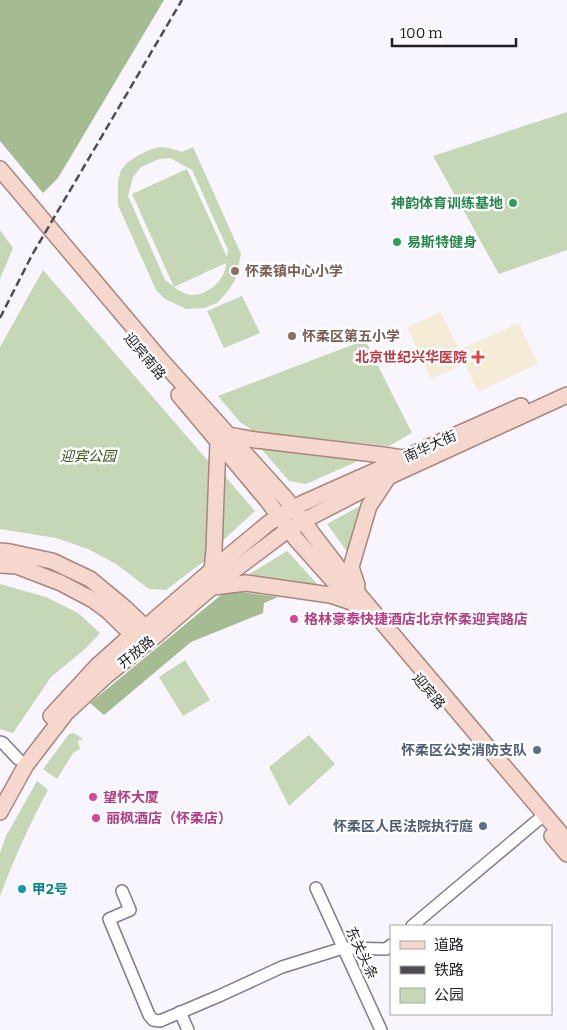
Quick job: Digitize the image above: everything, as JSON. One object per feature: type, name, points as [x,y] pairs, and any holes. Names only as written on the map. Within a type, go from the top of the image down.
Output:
[{"type":"main road","name":"迎宾南路","points":[[0,169],[161,360],[223,438],[289,530]]},
{"type":"main road","name":"迎宾南路","points":[[0,184],[223,438],[294,508],[303,521]]},
{"type":"main road","name":"南华大街","points":[[294,508],[567,385]]},
{"type":"main road","name":"南华大街","points":[[303,521],[388,477],[567,395]]},
{"type":"main road","points":[[212,570],[223,438],[402,458]]},
{"type":"main road","points":[[212,587],[246,583],[356,599],[351,567],[369,506],[388,477]]},
{"type":"main road","name":"开放路","points":[[0,812],[26,765],[65,715],[212,570],[270,522],[294,508]]},
{"type":"main road","name":"开放路","points":[[0,791],[18,759],[56,709],[97,666],[144,636],[303,521]]},
{"type":"main road","name":"迎宾路","points":[[303,521],[356,599],[408,665],[567,854]]},
{"type":"main road","name":"迎宾路","points":[[289,530],[356,599],[567,841]]},
{"type":"main road","points":[[0,551],[52,561],[90,580],[125,608],[144,636]]},
{"type":"main road","points":[[0,565],[17,566],[62,583],[93,600],[144,636]]},
{"type":"street","points":[[0,742],[18,759]]},
{"type":"street","points":[[413,925],[538,820]]},
{"type":"street","name":"东关头条","points":[[316,888],[382,1030]]},
{"type":"street","points":[[122,891],[130,910],[109,919],[149,1015],[153,1020],[160,1021],[282,967],[343,948],[386,949],[390,945]]},
{"type":"street","points":[[180,1012],[188,1030]]},
{"type":"shaded area","name":"北京世纪兴华医院","points":[[441,312],[459,350],[519,323],[538,364],[478,392],[465,364],[431,379],[407,327]]},
{"type":"green space","points":[[0,0],[164,0],[58,178],[43,193],[0,141]]},
{"type":"green space","name":"神韵体育训练基地","points":[[567,112],[567,250],[499,274],[433,156]]},
{"type":"green space","points":[[158,147],[182,152],[193,147],[241,254],[235,280],[217,303],[204,308],[186,309],[165,299],[156,290],[118,205],[118,181],[121,170],[127,163]],"holes":[[[170,158],[192,170],[228,250],[227,257],[187,169],[132,194],[174,287],[165,280],[128,196],[133,177],[141,167],[159,159]],[[226,263],[220,280],[204,292],[190,295],[174,287]]]},
{"type":"green space","points":[[0,230],[13,248],[0,279]]},
{"type":"green space","name":"迎宾公园","points":[[43,270],[209,462],[207,559],[166,590],[149,589],[116,564],[88,549],[56,538],[0,529],[0,347]]},
{"type":"green space","points":[[242,296],[260,333],[224,348],[207,311]]},
{"type":"green space","points":[[365,340],[412,433],[389,446],[252,430],[240,422],[218,396]]},
{"type":"green space","points":[[258,445],[367,457],[306,484],[289,481]]},
{"type":"green space","points":[[223,474],[255,511],[218,545]]},
{"type":"green space","points":[[369,501],[351,557],[327,524]]},
{"type":"green space","points":[[287,551],[321,588],[243,578]]},
{"type":"green space","points":[[0,584],[46,597],[78,613],[100,633],[85,649],[51,677],[13,733],[0,729]]},
{"type":"green space","points":[[227,590],[278,597],[264,603],[263,613],[191,642],[104,715],[90,703]]},
{"type":"green space","points":[[185,660],[210,700],[183,716],[159,677]]},
{"type":"green space","points":[[74,733],[83,739],[78,741],[80,749],[73,753],[57,779],[43,769],[69,734]]},
{"type":"green space","points":[[309,735],[335,764],[289,806],[269,767]]},
{"type":"green space","points":[[37,781],[48,790],[22,842],[0,896],[0,853],[6,836]]},
{"type":"railway","points":[[0,318],[32,255],[182,0]]},
{"type":"place","name":"神韵体育训练基地","points":[[513,203]]},
{"type":"place","name":"易斯特健身","points":[[397,242]]},
{"type":"place","name":"怀柔镇中心小学","points":[[235,271]]},
{"type":"place","name":"怀柔区第五小学","points":[[292,336]]},
{"type":"place","name":"北京世纪兴华医院","points":[[478,357]]},
{"type":"place","name":"格林豪泰快捷酒店北京怀柔迎宾路店","points":[[294,619]]},
{"type":"place","name":"怀柔区公安消防支队","points":[[537,750]]},
{"type":"place","name":"望怀大厦","points":[[93,797]]},
{"type":"place","name":"丽枫酒店（怀柔店）","points":[[96,818]]},
{"type":"place","name":"怀柔区人民法院执行庭","points":[[483,826]]},
{"type":"place","name":"甲2号","points":[[22,889]]}]
